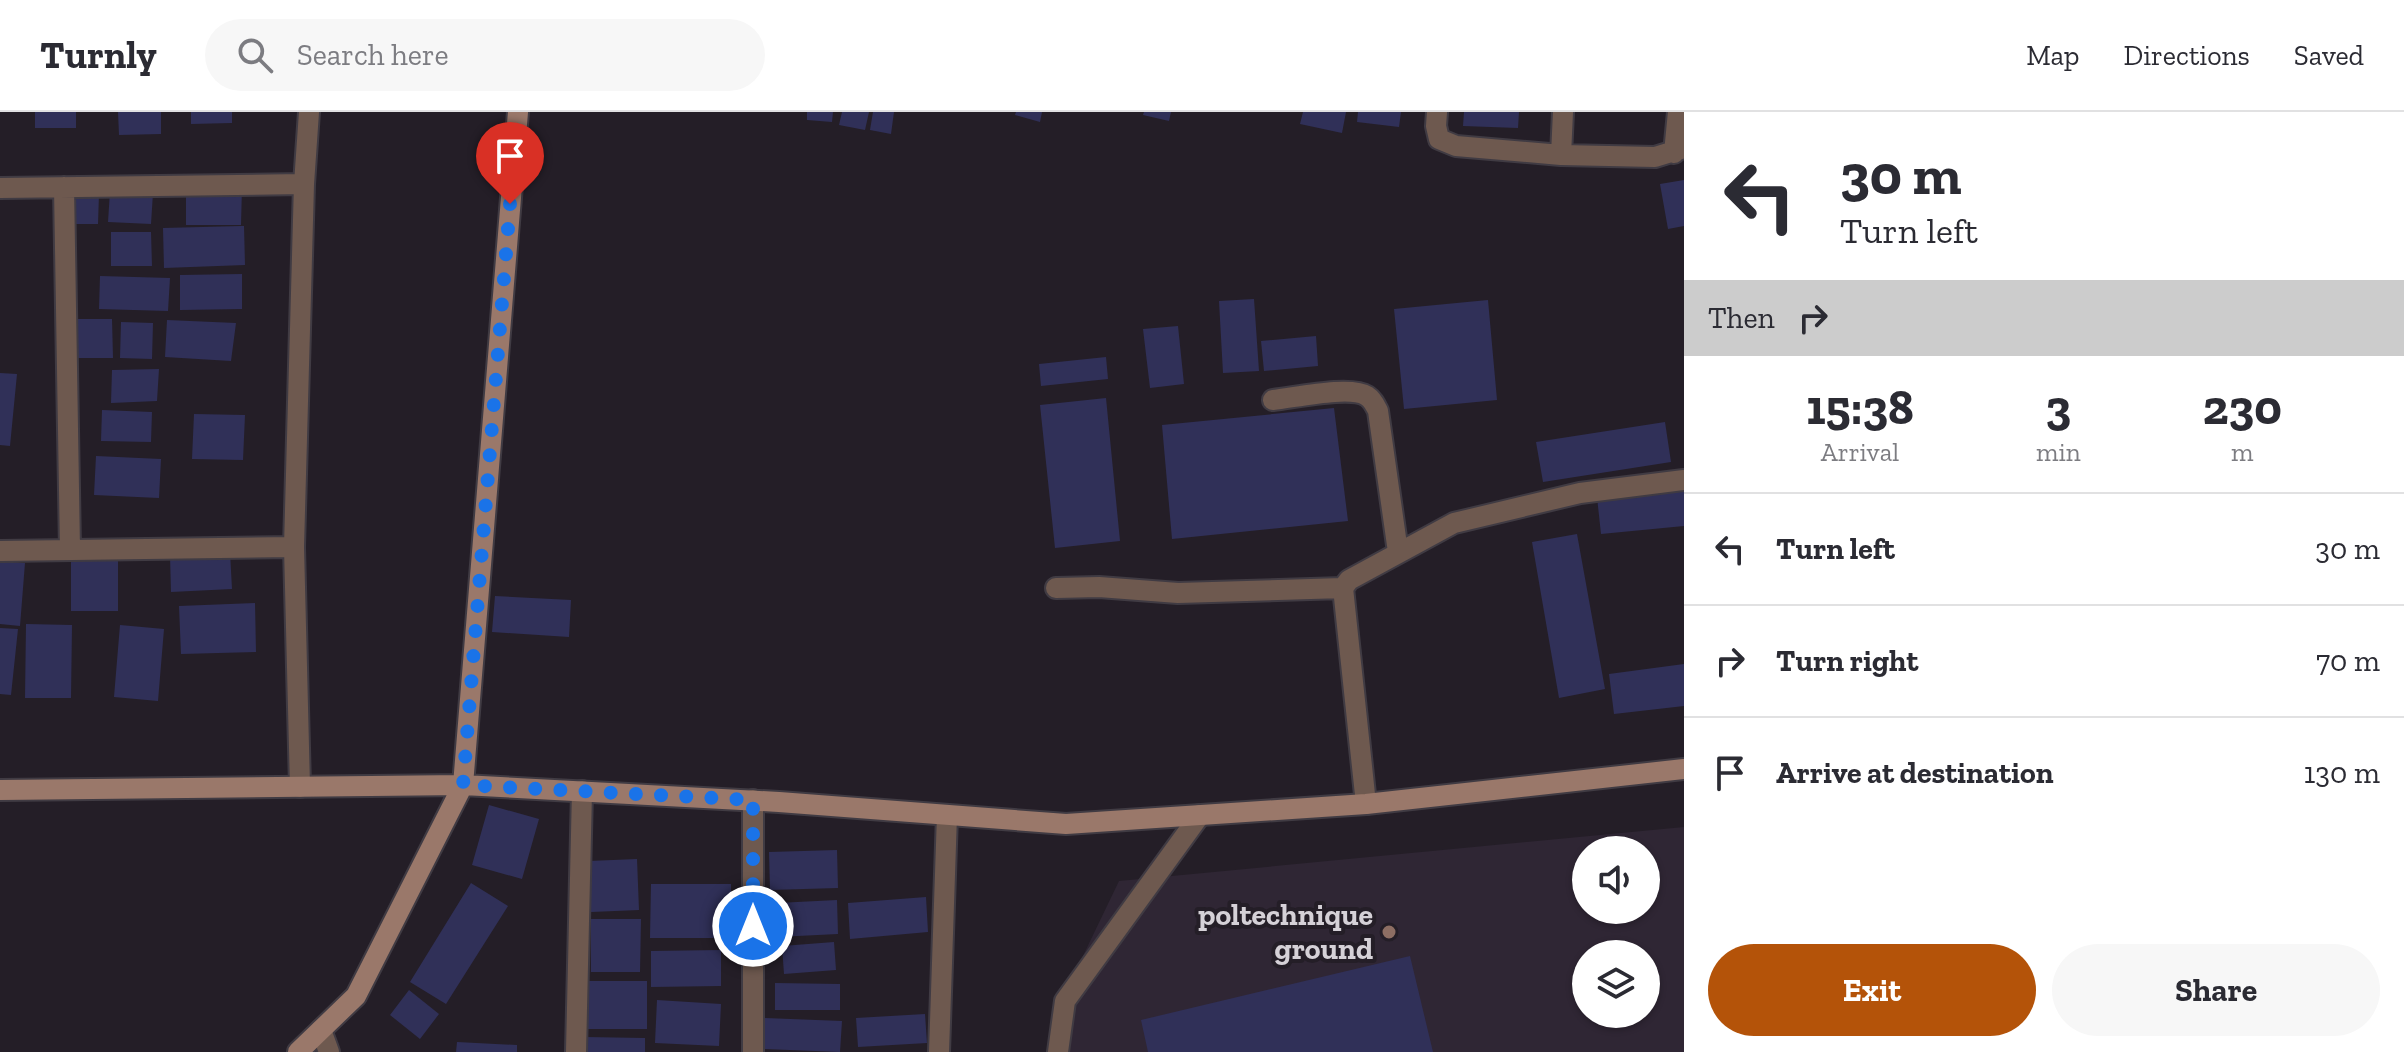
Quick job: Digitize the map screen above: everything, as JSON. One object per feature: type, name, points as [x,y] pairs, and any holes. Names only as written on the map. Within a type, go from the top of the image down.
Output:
[{"type":"main road","points":[[298,1052],[356,996],[463,785],[518,112]]},
{"type":"main road","points":[[0,790],[463,785],[753,800],[1066,824],[1366,804],[1684,769]]},
{"type":"street","points":[[300,787],[294,547],[304,184],[309,112]]},
{"type":"street","points":[[1437,112],[1439,139],[1456,146],[1561,155],[1655,157],[1679,150],[1678,112]]},
{"type":"street","points":[[1561,155],[1563,112]]},
{"type":"street","points":[[0,188],[304,184]]},
{"type":"street","points":[[64,187],[70,550]]},
{"type":"street","points":[[1273,400],[1348,392],[1361,393],[1374,402],[1378,411],[1398,552]]},
{"type":"street","points":[[1366,804],[1343,588],[1349,580],[1454,523],[1580,493],[1684,480]]},
{"type":"street","points":[[0,551],[294,547]]},
{"type":"street","points":[[1056,588],[1099,587],[1178,593],[1343,588]]},
{"type":"street","points":[[576,1052],[582,791]]},
{"type":"street","points":[[753,800],[753,1052]]},
{"type":"street","points":[[939,1052],[947,815]]},
{"type":"street","points":[[1058,1052],[1065,1001],[1200,815]]},
{"type":"street","points":[[321,1030],[329,1052]]},
{"type":"shaded area","name":"poltechnique ground","points":[[1684,827],[1684,1052],[1061,1052],[1057,1010],[1119,881],[1572,838],[1572,924],[1660,924],[1660,836],[1590,836]]},
{"type":"building","points":[[35,112],[76,112],[76,128],[35,128]]},
{"type":"building","points":[[118,112],[161,112],[161,134],[119,135]]},
{"type":"building","points":[[191,112],[232,112],[232,123],[191,124]]},
{"type":"building","points":[[807,112],[833,112],[832,122],[807,120]]},
{"type":"building","points":[[842,112],[869,112],[865,130],[839,125]]},
{"type":"building","points":[[873,112],[894,112],[891,134],[870,130]]},
{"type":"building","points":[[1016,112],[1042,112],[1040,122],[1015,115]]},
{"type":"building","points":[[1144,112],[1171,112],[1169,121],[1143,115]]},
{"type":"building","points":[[1303,112],[1346,112],[1342,133],[1300,124]]},
{"type":"building","points":[[1358,112],[1401,112],[1399,127],[1357,122]]},
{"type":"building","points":[[1464,112],[1519,112],[1518,128],[1463,126]]},
{"type":"building","points":[[1684,180],[1684,226],[1668,229],[1660,184]]},
{"type":"building","points":[[186,187],[242,187],[241,225],[186,225]]},
{"type":"building","points":[[110,191],[153,193],[151,224],[108,222]]},
{"type":"building","points":[[72,193],[99,194],[98,224],[71,224]]},
{"type":"building","points":[[244,226],[245,265],[164,268],[163,228]]},
{"type":"building","points":[[111,232],[151,232],[152,266],[111,266]]},
{"type":"building","points":[[242,274],[242,309],[180,310],[180,275]]},
{"type":"building","points":[[100,276],[170,278],[168,311],[99,309]]},
{"type":"building","points":[[1254,299],[1259,371],[1223,373],[1219,301]]},
{"type":"building","points":[[1488,300],[1497,400],[1404,409],[1394,309]]},
{"type":"building","points":[[71,319],[112,319],[113,358],[71,358]]},
{"type":"building","points":[[167,320],[236,323],[231,361],[165,357]]},
{"type":"building","points":[[121,322],[153,323],[152,359],[120,358]]},
{"type":"building","points":[[1178,326],[1184,384],[1150,388],[1143,329]]},
{"type":"building","points":[[1316,336],[1318,366],[1264,371],[1261,341]]},
{"type":"building","points":[[1106,357],[1108,379],[1041,386],[1039,364]]},
{"type":"building","points":[[159,369],[157,401],[111,403],[112,370]]},
{"type":"building","points":[[0,373],[17,374],[10,446],[0,445]]},
{"type":"building","points":[[1106,398],[1120,541],[1055,548],[1040,405]]},
{"type":"building","points":[[1334,408],[1348,521],[1172,539],[1162,425]]},
{"type":"building","points":[[102,410],[152,412],[151,442],[101,441]]},
{"type":"building","points":[[194,414],[245,415],[243,460],[192,459]]},
{"type":"building","points":[[1665,422],[1671,462],[1543,482],[1536,442]]},
{"type":"building","points":[[96,456],[161,459],[159,498],[94,495]]},
{"type":"building","points":[[1684,488],[1684,526],[1601,534],[1597,497]]},
{"type":"building","points":[[1577,534],[1605,689],[1559,698],[1532,542]]},
{"type":"building","points":[[230,552],[232,589],[171,592],[170,555]]},
{"type":"building","points":[[71,554],[118,554],[118,611],[71,611]]},
{"type":"building","points":[[0,561],[25,563],[20,626],[0,624]]},
{"type":"building","points":[[495,596],[571,600],[569,637],[492,632]]},
{"type":"building","points":[[255,603],[256,652],[181,654],[179,606]]},
{"type":"building","points":[[26,624],[72,625],[71,698],[25,698]]},
{"type":"building","points":[[120,625],[164,629],[158,701],[114,697]]},
{"type":"building","points":[[0,628],[18,629],[11,695],[0,694]]},
{"type":"building","points":[[1684,664],[1684,706],[1614,714],[1609,674]]},
{"type":"building","points":[[489,805],[539,819],[522,879],[472,865]]},
{"type":"building","points":[[837,850],[838,888],[770,890],[769,852]]},
{"type":"building","points":[[637,859],[639,910],[591,912],[589,861]]},
{"type":"building","points":[[471,883],[508,906],[446,1004],[410,982]]},
{"type":"building","points":[[651,884],[731,884],[731,938],[650,938]]},
{"type":"building","points":[[926,897],[928,932],[850,939],[848,903]]},
{"type":"building","points":[[837,900],[838,934],[758,938],[757,904]]},
{"type":"building","points":[[591,919],[641,919],[640,972],[591,972]]},
{"type":"building","points":[[834,942],[836,970],[784,974],[782,946]]},
{"type":"building","points":[[721,950],[721,986],[651,987],[651,951]]},
{"type":"building","points":[[1410,956],[1433,1052],[1148,1052],[1141,1020]]},
{"type":"building","points":[[579,981],[647,981],[647,1029],[579,1029]]},
{"type":"building","points":[[775,983],[840,984],[840,1010],[775,1010]]},
{"type":"building","points":[[409,990],[439,1014],[420,1039],[390,1015]]},
{"type":"building","points":[[657,1000],[721,1004],[719,1046],[655,1043]]},
{"type":"building","points":[[925,1014],[927,1043],[858,1047],[856,1018]]},
{"type":"building","points":[[765,1018],[842,1021],[840,1052],[764,1049]]},
{"type":"building","points":[[585,1037],[645,1038],[645,1052],[585,1052]]},
{"type":"building","points":[[457,1042],[517,1045],[517,1052],[456,1052]]},
{"type":"place","name":"poltechnique ground","points":[[1389,932]]},
{"type":"route","points":[[510,204],[463,785],[753,800],[753,926]]}]
